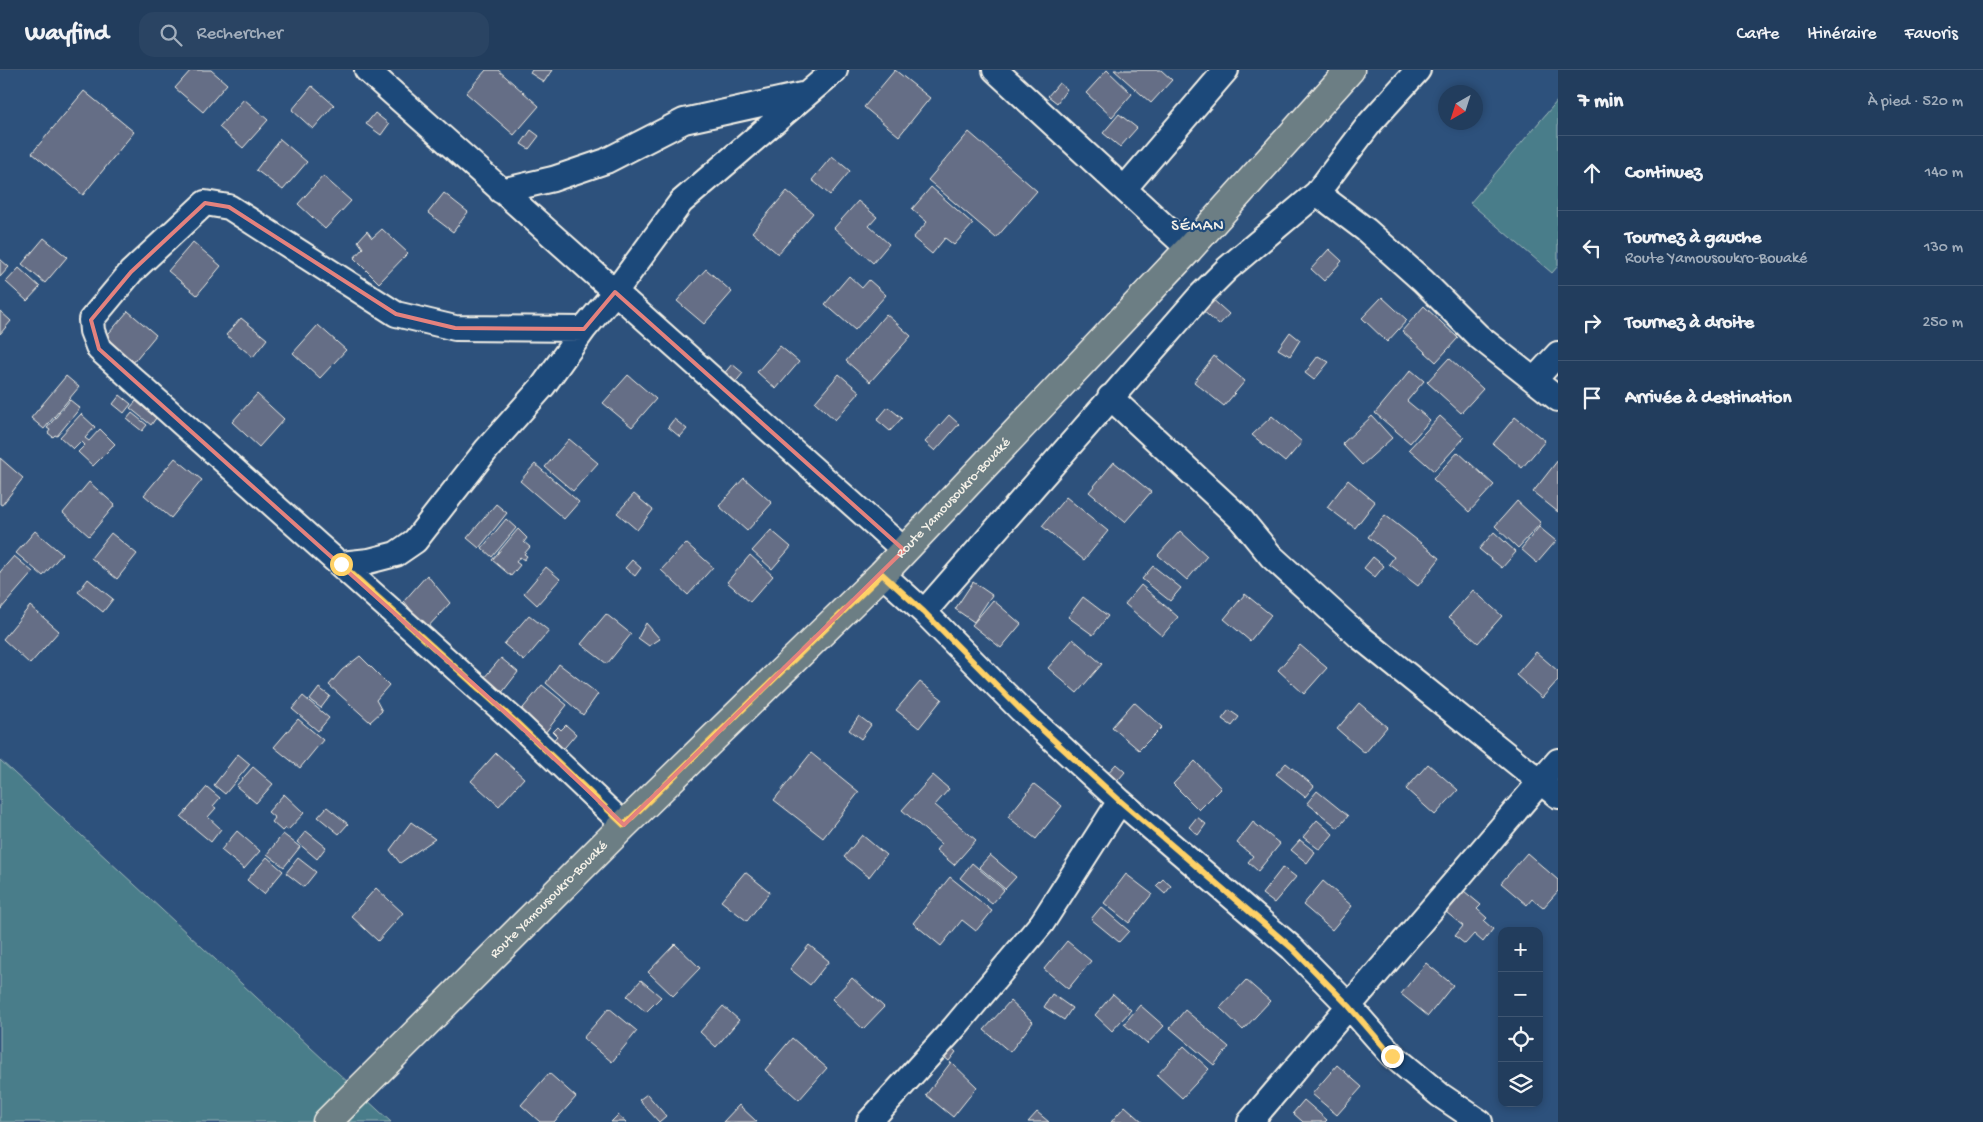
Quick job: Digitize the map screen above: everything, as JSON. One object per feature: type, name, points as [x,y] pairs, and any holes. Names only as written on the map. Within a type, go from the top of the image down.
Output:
[{"type":"main road","name":"Route Yamousoukro-Bouaké","points":[[327,1122],[624,825],[882,574],[1190,249],[1350,70]]},
{"type":"street","points":[[366,70],[904,550]]},
{"type":"street","points":[[341,564],[396,554],[415,541],[487,449],[543,386],[681,202],[835,70]]},
{"type":"street","points":[[995,70],[1190,249]]},
{"type":"street","points":[[1124,189],[1226,70]]},
{"type":"street","points":[[924,612],[1200,296],[1228,268],[1316,193],[1370,122],[1418,70]]},
{"type":"street","points":[[501,191],[552,179],[606,161],[684,121],[806,94]]},
{"type":"street","points":[[1316,193],[1366,230],[1423,281],[1478,336],[1558,399]]},
{"type":"street","points":[[584,329],[454,328],[396,314],[229,207],[206,203],[131,272],[91,320],[92,331],[99,349],[517,723],[624,825]]},
{"type":"street","points":[[1534,380],[1558,354]]},
{"type":"street","points":[[1110,397],[1240,518],[1271,556],[1359,636],[1549,789]]},
{"type":"street","points":[[882,574],[924,612],[1021,710],[1120,801],[1292,948],[1349,1006],[1392,1056],[1440,1095],[1480,1122]]},
{"type":"street","points":[[1250,1122],[1349,1006],[1549,789],[1558,761]]},
{"type":"street","points":[[870,1122],[954,1028],[1042,923],[1120,801]]},
{"type":"highlighted area","points":[[205,203],[229,207],[396,314],[455,328],[584,329],[615,292],[904,550],[624,825],[517,723],[99,349],[91,320],[131,272]]},
{"type":"green space","points":[[1558,100],[1558,266],[1552,273],[1470,203]]},
{"type":"green space","points":[[0,760],[391,1122],[0,1122]]},
{"type":"building","points":[[191,70],[211,70],[227,84],[203,112],[175,88]]},
{"type":"building","points":[[486,70],[498,70],[539,106],[514,135],[466,93]]},
{"type":"building","points":[[532,70],[552,70],[544,82],[530,73]]},
{"type":"building","points":[[895,70],[930,98],[899,136],[864,107]]},
{"type":"building","points":[[1107,70],[1132,94],[1112,117],[1086,93]]},
{"type":"building","points":[[1114,70],[1161,70],[1172,80],[1151,103]]},
{"type":"building","points":[[1059,83],[1067,89],[1057,103],[1048,96]]},
{"type":"building","points":[[312,86],[334,105],[313,129],[292,110]]},
{"type":"building","points":[[84,91],[134,132],[83,195],[32,153]]},
{"type":"building","points":[[244,99],[268,120],[243,148],[219,127]]},
{"type":"building","points":[[375,113],[389,124],[381,135],[366,124]]},
{"type":"building","points":[[1119,114],[1137,128],[1120,147],[1103,133]]},
{"type":"building","points":[[531,130],[539,136],[529,149],[521,144]]},
{"type":"building","points":[[969,132],[1037,191],[996,238],[928,180]]},
{"type":"building","points":[[280,139],[307,162],[283,190],[256,170]]},
{"type":"building","points":[[832,156],[850,171],[830,195],[812,180]]},
{"type":"building","points":[[323,176],[351,201],[325,229],[298,204]]},
{"type":"building","points":[[931,187],[973,224],[954,245],[945,238],[932,254],[913,238],[927,222],[912,209]]},
{"type":"building","points":[[787,191],[813,213],[778,254],[752,232]]},
{"type":"building","points":[[444,193],[468,212],[453,232],[428,213]]},
{"type":"building","points":[[858,201],[877,217],[869,226],[889,244],[873,263],[834,228]]},
{"type":"building","points":[[382,229],[408,253],[379,283],[354,258],[363,248],[358,241],[367,231],[372,238]]},
{"type":"building","points":[[44,238],[67,257],[45,283],[22,264]]},
{"type":"building","points":[[193,242],[221,266],[197,295],[168,271]]},
{"type":"building","points":[[1329,249],[1342,261],[1324,281],[1311,269]]},
{"type":"building","points":[[0,259],[9,267],[0,277]]},
{"type":"building","points":[[19,268],[40,287],[27,301],[6,282]]},
{"type":"building","points":[[706,269],[732,292],[704,324],[677,301]]},
{"type":"building","points":[[849,276],[862,288],[869,280],[886,295],[855,330],[825,304]]},
{"type":"building","points":[[1382,297],[1407,320],[1387,342],[1362,318]]},
{"type":"building","points":[[1211,298],[1229,314],[1219,325],[1201,309]]},
{"type":"building","points":[[1424,306],[1458,338],[1436,362],[1402,331]]},
{"type":"building","points":[[0,311],[11,321],[0,334]]},
{"type":"building","points":[[128,311],[156,335],[132,364],[103,340]]},
{"type":"building","points":[[886,314],[911,336],[870,382],[846,361]]},
{"type":"building","points":[[241,318],[267,339],[253,357],[226,335]]},
{"type":"building","points":[[318,325],[346,350],[320,378],[293,353]]},
{"type":"building","points":[[1290,332],[1300,340],[1290,356],[1278,349]]},
{"type":"building","points":[[780,346],[799,362],[776,389],[757,372]]},
{"type":"building","points":[[1214,356],[1245,381],[1224,406],[1194,382]]},
{"type":"building","points":[[1318,356],[1329,362],[1314,380],[1305,373]]},
{"type":"building","points":[[1449,358],[1483,389],[1461,413],[1427,382]]},
{"type":"building","points":[[732,364],[743,373],[734,384],[723,375]]},
{"type":"building","points":[[1411,370],[1424,381],[1407,401],[1430,420],[1410,443],[1375,413]]},
{"type":"building","points":[[839,374],[860,392],[835,420],[815,402]]},
{"type":"building","points":[[628,375],[656,399],[632,427],[603,403]]},
{"type":"building","points":[[66,376],[79,387],[44,429],[31,418]]},
{"type":"building","points":[[257,394],[284,419],[259,447],[232,422]]},
{"type":"building","points":[[120,395],[131,404],[124,413],[113,404]]},
{"type":"building","points":[[70,400],[80,408],[57,436],[53,437],[48,433],[50,430],[47,428]]},
{"type":"building","points":[[136,401],[156,418],[151,425],[130,408]]},
{"type":"building","points":[[888,407],[902,418],[890,431],[877,420]]},
{"type":"building","points":[[132,413],[147,425],[142,431],[127,419]]},
{"type":"building","points":[[81,414],[95,427],[85,438],[89,441],[100,429],[115,444],[93,466],[78,452],[85,445],[81,441],[73,449],[60,437]]},
{"type":"building","points":[[949,415],[959,424],[935,451],[925,442]]},
{"type":"building","points":[[1272,416],[1302,442],[1285,462],[1252,435]]},
{"type":"building","points":[[1372,416],[1392,438],[1362,465],[1342,444]]},
{"type":"building","points":[[1440,416],[1464,438],[1434,471],[1409,449]]},
{"type":"building","points":[[1515,417],[1545,441],[1522,468],[1493,444]]},
{"type":"building","points":[[674,419],[687,429],[680,437],[668,427]]},
{"type":"building","points":[[569,439],[598,463],[573,491],[545,467]]},
{"type":"building","points":[[1458,452],[1494,485],[1469,512],[1433,479]]},
{"type":"building","points":[[0,458],[23,478],[2,505],[0,504]]},
{"type":"building","points":[[175,458],[202,480],[171,518],[144,495]]},
{"type":"building","points":[[1558,460],[1558,512],[1533,492]]},
{"type":"building","points":[[1114,462],[1151,492],[1125,522],[1089,492]]},
{"type":"building","points":[[535,464],[579,502],[564,519],[520,481]]},
{"type":"building","points":[[744,478],[772,503],[747,531],[719,506]]},
{"type":"building","points":[[1348,480],[1375,502],[1355,528],[1327,507]]},
{"type":"building","points":[[89,482],[115,505],[89,536],[63,513]]},
{"type":"building","points":[[634,494],[653,510],[637,530],[617,513]]},
{"type":"building","points":[[1066,497],[1108,531],[1084,560],[1042,526]]},
{"type":"building","points":[[1517,501],[1541,523],[1518,548],[1495,526]]},
{"type":"building","points":[[496,504],[507,513],[479,548],[467,538]]},
{"type":"building","points":[[1385,515],[1440,558],[1418,586],[1389,564],[1394,557],[1368,537]]},
{"type":"building","points":[[506,519],[516,528],[492,557],[482,548]]},
{"type":"building","points":[[1539,527],[1556,541],[1537,563],[1521,549]]},
{"type":"building","points":[[518,529],[527,538],[524,542],[530,547],[524,554],[527,556],[524,560],[520,557],[516,562],[520,565],[511,576],[492,560]]},
{"type":"building","points":[[771,530],[791,547],[772,569],[752,551]]},
{"type":"building","points":[[35,531],[62,554],[43,576],[16,553]]},
{"type":"building","points":[[1180,531],[1207,556],[1187,580],[1158,555]]},
{"type":"building","points":[[1494,532],[1516,552],[1502,568],[1479,549]]},
{"type":"building","points":[[111,533],[137,554],[117,579],[91,558]]},
{"type":"building","points":[[686,543],[713,567],[688,595],[661,570]]},
{"type":"building","points":[[750,555],[773,576],[750,602],[727,582]]},
{"type":"building","points":[[14,556],[33,572],[0,610],[0,572]]},
{"type":"building","points":[[1373,557],[1384,566],[1375,577],[1364,568]]},
{"type":"building","points":[[632,560],[641,568],[635,576],[625,568]]},
{"type":"building","points":[[1153,566],[1181,588],[1170,601],[1142,579]]},
{"type":"building","points":[[546,567],[560,579],[537,605],[524,593]]},
{"type":"building","points":[[427,575],[450,603],[426,629],[404,601]]},
{"type":"building","points":[[88,579],[113,599],[103,612],[78,592]]},
{"type":"building","points":[[973,582],[992,595],[974,622],[955,609]]},
{"type":"building","points":[[1141,585],[1178,617],[1162,636],[1125,604]]},
{"type":"building","points":[[1473,590],[1502,616],[1478,643],[1449,617]]},
{"type":"building","points":[[1245,594],[1271,615],[1250,641],[1224,619]]},
{"type":"building","points":[[1083,597],[1108,616],[1093,635],[1068,617]]},
{"type":"building","points":[[993,600],[1021,624],[1001,648],[972,625]]},
{"type":"building","points":[[30,606],[59,631],[30,664],[3,639]]},
{"type":"building","points":[[606,614],[631,634],[607,664],[581,644]]},
{"type":"building","points":[[529,615],[549,631],[524,661],[504,644]]},
{"type":"building","points":[[646,623],[660,639],[649,646],[638,638]]},
{"type":"building","points":[[1073,639],[1102,664],[1077,693],[1048,668]]},
{"type":"building","points":[[1300,645],[1327,668],[1304,694],[1278,670]]},
{"type":"building","points":[[1536,652],[1558,671],[1558,680],[1542,698],[1516,675]]},
{"type":"building","points":[[360,656],[389,685],[376,700],[382,711],[370,722],[329,685],[342,670]]},
{"type":"building","points":[[501,658],[518,672],[501,694],[483,679]]},
{"type":"building","points":[[559,664],[598,694],[583,715],[546,683]]},
{"type":"building","points":[[920,682],[942,699],[919,728],[896,710]]},
{"type":"building","points":[[542,685],[567,705],[545,733],[519,713]]},
{"type":"building","points":[[319,688],[330,696],[321,708],[310,700]]},
{"type":"building","points":[[303,696],[329,718],[318,731],[292,709]]},
{"type":"building","points":[[1134,702],[1162,727],[1139,750],[1112,727]]},
{"type":"building","points":[[1359,703],[1387,727],[1365,753],[1337,729]]},
{"type":"building","points":[[1229,710],[1239,717],[1232,726],[1222,719]]},
{"type":"building","points":[[859,716],[871,725],[861,739],[849,730]]},
{"type":"building","points":[[298,719],[323,740],[300,768],[274,747]]},
{"type":"building","points":[[566,725],[576,734],[560,753],[550,744],[557,736],[553,732],[558,727],[561,730]]},
{"type":"building","points":[[496,753],[524,778],[499,806],[471,781]]},
{"type":"building","points":[[811,753],[859,792],[823,838],[774,800]]},
{"type":"building","points":[[238,754],[250,764],[225,794],[214,785]]},
{"type":"building","points":[[1195,761],[1221,788],[1199,810],[1173,784]]},
{"type":"building","points":[[1286,763],[1314,786],[1305,797],[1276,774]]},
{"type":"building","points":[[1116,764],[1125,772],[1114,785],[1104,777]]},
{"type":"building","points":[[1428,764],[1458,790],[1435,815],[1406,789]]},
{"type":"building","points":[[253,767],[273,784],[256,803],[236,786]]},
{"type":"building","points":[[933,775],[949,789],[935,805],[976,840],[954,865],[936,850],[941,844],[902,810]]},
{"type":"building","points":[[1034,784],[1062,806],[1036,839],[1008,817]]},
{"type":"building","points":[[207,787],[220,798],[213,806],[216,808],[208,817],[221,829],[211,842],[181,817]]},
{"type":"building","points":[[1317,791],[1348,816],[1338,828],[1307,803]]},
{"type":"building","points":[[284,794],[304,813],[288,830],[285,828],[282,831],[272,822],[275,818],[268,812]]},
{"type":"building","points":[[327,807],[348,824],[339,834],[318,817]]},
{"type":"building","points":[[1197,817],[1206,824],[1198,835],[1189,827]]},
{"type":"building","points":[[1317,820],[1333,834],[1320,850],[1303,837]]},
{"type":"building","points":[[411,822],[435,839],[400,863],[390,850]]},
{"type":"building","points":[[1253,822],[1280,844],[1258,871],[1248,862],[1253,856],[1237,843]]},
{"type":"building","points":[[237,831],[260,851],[244,869],[221,850]]},
{"type":"building","points":[[306,831],[326,847],[317,859],[297,842]]},
{"type":"building","points":[[283,834],[300,847],[284,867],[267,854]]},
{"type":"building","points":[[862,835],[886,855],[869,877],[844,857]]},
{"type":"building","points":[[1300,840],[1315,852],[1307,863],[1291,850]]},
{"type":"building","points":[[1527,853],[1558,880],[1558,891],[1543,908],[1532,899],[1527,905],[1501,883]]},
{"type":"building","points":[[990,855],[1016,877],[1005,889],[979,867]]},
{"type":"building","points":[[267,857],[283,871],[264,894],[247,880]]},
{"type":"building","points":[[298,858],[316,872],[304,887],[286,873]]},
{"type":"building","points":[[972,863],[1004,890],[992,904],[960,878]]},
{"type":"building","points":[[1283,867],[1296,877],[1274,903],[1262,894]]},
{"type":"building","points":[[745,872],[770,892],[747,921],[721,901]]},
{"type":"building","points":[[1126,874],[1152,894],[1129,923],[1104,903]]},
{"type":"building","points":[[950,877],[992,911],[976,931],[962,920],[941,946],[913,923]]},
{"type":"building","points":[[1163,879],[1171,886],[1165,894],[1156,886]]},
{"type":"building","points":[[1323,881],[1352,906],[1332,930],[1303,905]]},
{"type":"building","points":[[376,888],[403,913],[378,941],[351,916]]},
{"type":"building","points":[[1464,891],[1481,905],[1477,909],[1487,918],[1484,921],[1493,929],[1483,942],[1474,934],[1465,944],[1455,936],[1463,926],[1446,912]]},
{"type":"building","points":[[1101,907],[1129,931],[1119,942],[1091,919]]},
{"type":"building","points":[[1067,941],[1091,961],[1068,989],[1044,969]]},
{"type":"building","points":[[675,944],[700,968],[673,996],[648,972]]},
{"type":"building","points":[[809,945],[829,961],[810,985],[790,969]]},
{"type":"building","points":[[1426,963],[1453,985],[1428,1016],[1401,994]]},
{"type":"building","points":[[852,978],[884,1007],[863,1029],[832,999]]},
{"type":"building","points":[[641,980],[661,997],[646,1012],[627,996]]},
{"type":"building","points":[[1246,980],[1270,1001],[1243,1030],[1220,1008]]},
{"type":"building","points":[[1052,994],[1072,1008],[1064,1020],[1044,1007]]},
{"type":"building","points":[[1113,994],[1131,1010],[1112,1031],[1095,1015]]},
{"type":"building","points":[[1010,1001],[1033,1022],[1010,1052],[984,1030]]},
{"type":"building","points":[[1140,1005],[1164,1026],[1147,1044],[1124,1024]]},
{"type":"building","points":[[723,1006],[739,1020],[716,1047],[700,1032]]},
{"type":"building","points":[[609,1008],[637,1031],[612,1062],[583,1038]]},
{"type":"building","points":[[1185,1010],[1229,1047],[1214,1065],[1170,1028]]},
{"type":"building","points":[[792,1038],[827,1068],[799,1100],[765,1070]]},
{"type":"building","points":[[946,1043],[956,1052],[949,1061],[938,1052]]},
{"type":"building","points":[[1184,1046],[1209,1069],[1182,1098],[1157,1075]]},
{"type":"building","points":[[951,1062],[977,1087],[953,1117],[926,1095]]},
{"type":"building","points":[[1337,1065],[1362,1087],[1337,1115],[1312,1094]]},
{"type":"building","points":[[549,1073],[576,1097],[554,1122],[540,1122],[521,1105]]},
{"type":"building","points":[[647,1094],[666,1116],[659,1122],[639,1100]]},
{"type":"building","points":[[1304,1100],[1327,1120],[1325,1122],[1303,1122],[1293,1113]]},
{"type":"building","points":[[739,1105],[757,1122],[723,1122]]},
{"type":"building","points":[[1125,1106],[1143,1122],[1111,1122]]},
{"type":"building","points":[[1037,1112],[1049,1122],[1028,1122]]},
{"type":"building","points":[[618,1115],[626,1122],[611,1122]]},
{"type":"district","name":"SÉMAN","points":[[1198,227]]},
{"type":"route","points":[[341,564],[517,723],[624,825],[882,574],[924,612],[1021,710],[1120,801],[1292,948],[1349,1006],[1392,1056]]}]
